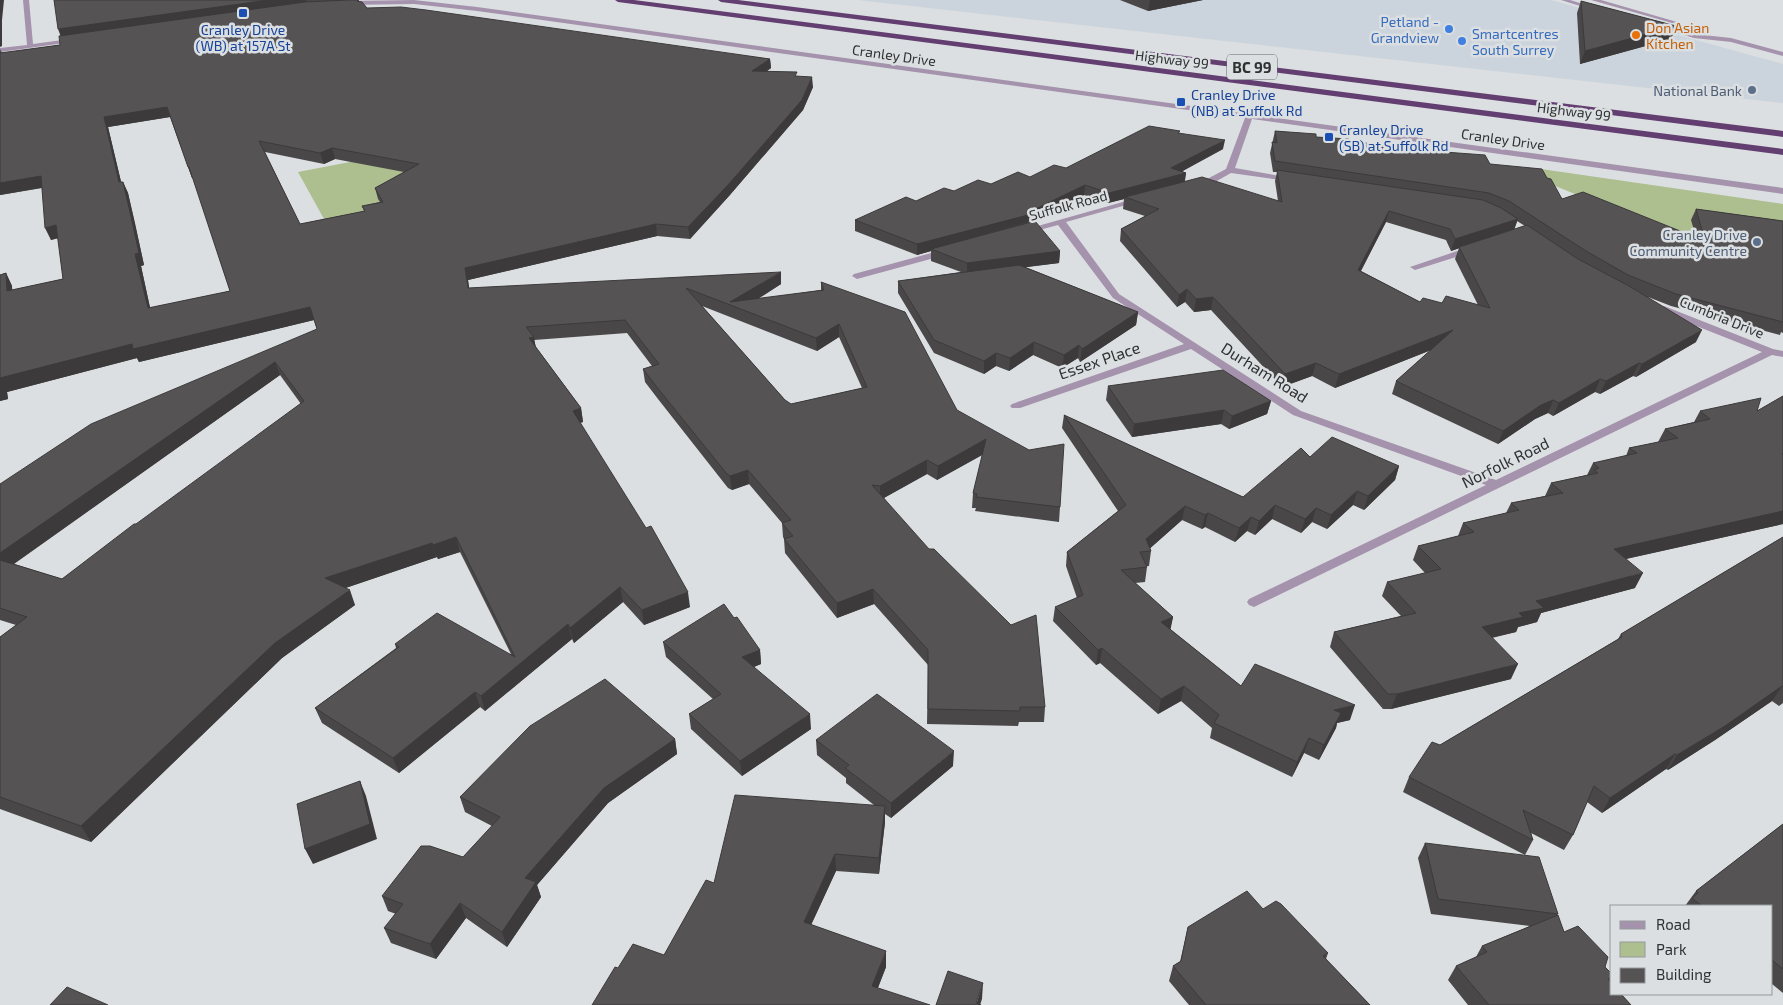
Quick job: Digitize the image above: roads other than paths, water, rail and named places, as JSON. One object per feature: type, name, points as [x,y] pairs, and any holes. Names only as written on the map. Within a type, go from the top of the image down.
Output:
[{"type":"highway","name":"Highway 99","points":[[618,0],[1783,152]]},
{"type":"highway","name":"Highway 99","points":[[721,0],[1783,134]]},
{"type":"street","points":[[26,0],[30,46]]},
{"type":"street","points":[[1564,0],[1601,10]]},
{"type":"street","points":[[1594,0],[1683,24]]},
{"type":"street","name":"Cranley Drive","points":[[336,4],[414,2],[477,9],[1783,191]]},
{"type":"street","points":[[1648,23],[1694,36],[1731,40]]},
{"type":"street","points":[[1701,29],[1731,40],[1783,54]]},
{"type":"street","points":[[0,50],[88,38]]},
{"type":"street","points":[[1230,170],[1249,117]]},
{"type":"street","points":[[1184,188],[1212,180],[1230,170],[1298,181]]},
{"type":"street","name":"Suffolk Road","points":[[1014,234],[1146,198]]},
{"type":"street","name":"Durham Road","points":[[1061,222],[1116,296],[1297,413],[1496,484]]},
{"type":"street","points":[[1415,267],[1479,247]]},
{"type":"street","points":[[857,276],[959,249]]},
{"type":"street","name":"Cumbria Drive","points":[[1646,302],[1777,353]]},
{"type":"street","name":"Essex Place","points":[[1016,406],[1192,345]]},
{"type":"street","name":"Norfolk Road","points":[[1254,602],[1496,484],[1777,353]]},
{"type":"place","name":"Cranley Drive (WB) at 157A St","points":[[243,13]]},
{"type":"place","name":"Petland - Grandview","points":[[1449,29]]},
{"type":"place","name":"Don Asian Kitchen","points":[[1636,35]]},
{"type":"place","name":"Smartcentres South Surrey","points":[[1462,41]]},
{"type":"place","name":"National Bank","points":[[1752,90]]},
{"type":"place","name":"Cranley Drive (NB) at Suffolk Rd","points":[[1181,102]]},
{"type":"place","name":"Cranley Drive (SB) at Suffolk Rd","points":[[1329,137]]},
{"type":"place","name":"Cranley Drive Community Centre","points":[[1757,242]]}]
